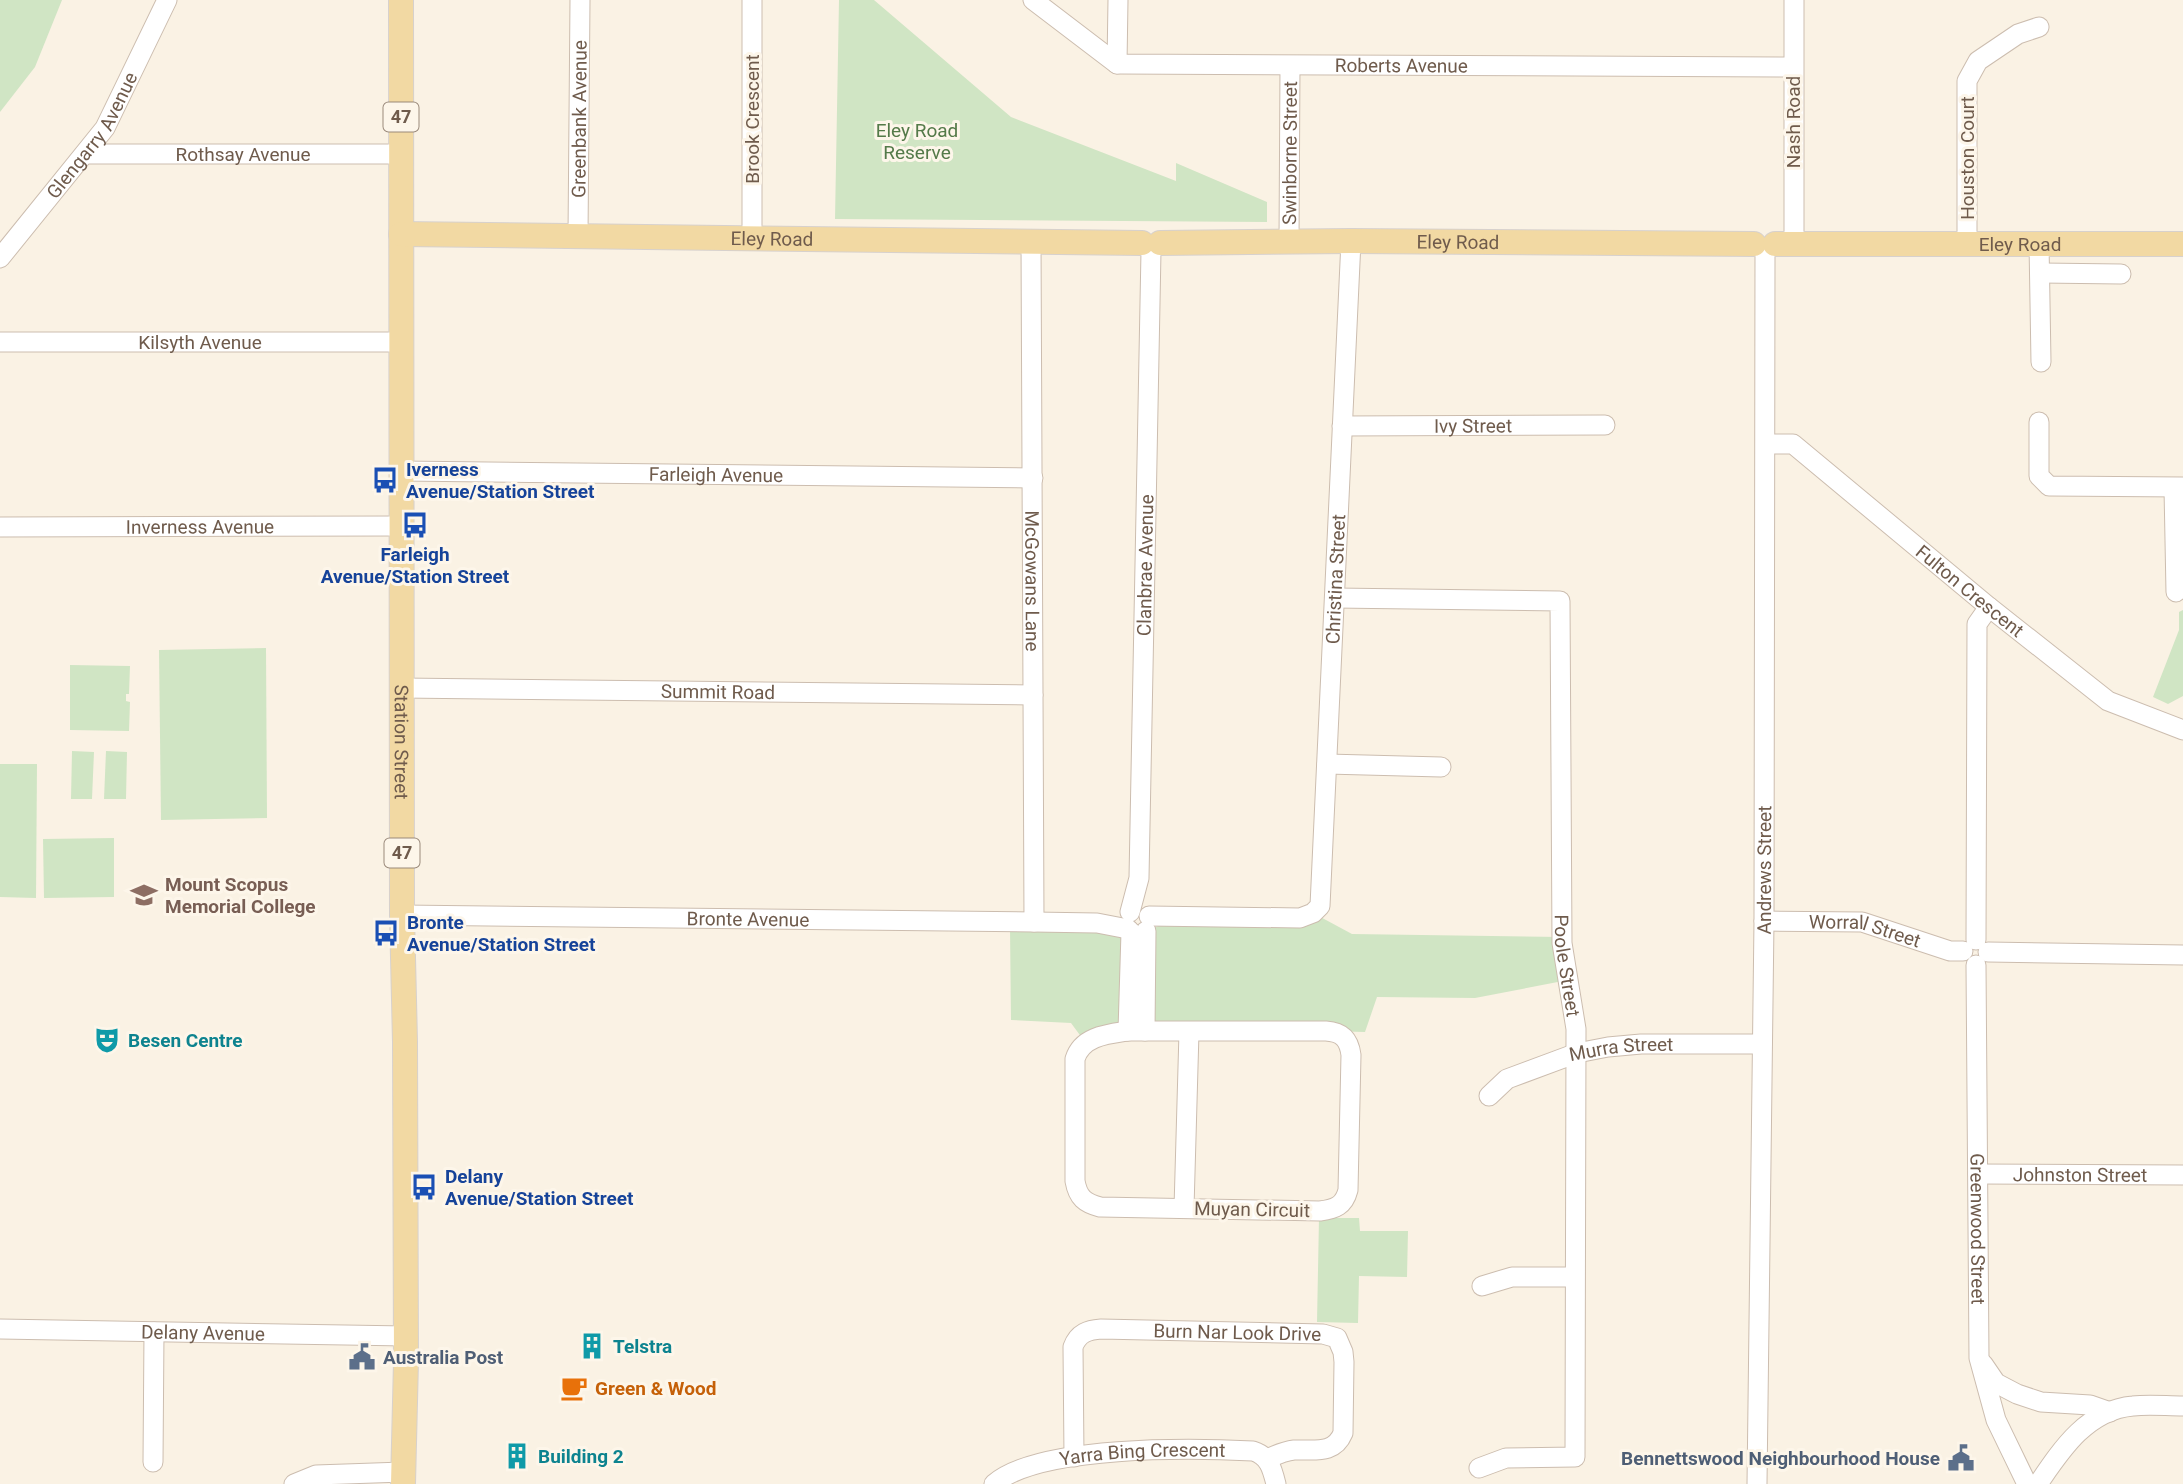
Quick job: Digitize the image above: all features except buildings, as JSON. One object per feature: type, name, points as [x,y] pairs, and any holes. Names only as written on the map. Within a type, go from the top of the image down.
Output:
[{"type":"main road","name":"Station Street","points":[[401,0],[401,688],[406,1336],[403,1478]]},
{"type":"main road","name":"Eley Road","points":[[401,234],[1031,240],[1151,246],[1350,241],[1772,246],[2183,244]]},
{"type":"street","name":"Glengarry Avenue","points":[[0,258],[105,128],[167,0]]},
{"type":"street","name":"Greenbank Avenue","points":[[578,236],[580,0]]},
{"type":"street","name":"Brook Crescent","points":[[752,0],[752,238]]},
{"type":"street","points":[[1033,0],[1117,64]]},
{"type":"street","points":[[1117,64],[1118,0]]},
{"type":"street","name":"Nash Road","points":[[1772,246],[1793,67],[1794,0]]},
{"type":"street","name":"Houston Court","points":[[1966,243],[1967,81],[1978,61],[2018,34],[2039,27]]},
{"type":"street","name":"Roberts Avenue","points":[[1117,64],[1793,67]]},
{"type":"street","name":"Swinborne Street","points":[[1289,242],[1290,65]]},
{"type":"street","name":"Rothsay Avenue","points":[[85,153],[401,154]]},
{"type":"street","name":"McGowans Lane","points":[[1031,240],[1034,922]]},
{"type":"street","name":"Christina Street","points":[[1313,914],[1320,906],[1350,241]]},
{"type":"street","points":[[2039,243],[2041,362]]},
{"type":"street","name":"Clanbrae Avenue","points":[[1138,922],[1151,246]]},
{"type":"street","name":"Andrews Street","points":[[1757,1484],[1764,921],[1766,444],[1772,246]]},
{"type":"street","points":[[2041,273],[2120,274]]},
{"type":"street","name":"Kilsyth Avenue","points":[[0,342],[401,342]]},
{"type":"street","points":[[2039,422],[2039,476],[2049,486],[2178,488],[2176,592]]},
{"type":"street","name":"Ivy Street","points":[[1342,426],[1605,425]]},
{"type":"street","name":"Fulton Crescent","points":[[1766,444],[1793,444],[1989,607],[2108,701],[2183,730]]},
{"type":"street","name":"Farleigh Avenue","points":[[401,471],[1032,478]]},
{"type":"street","name":"Inverness Avenue","points":[[0,527],[401,526]]},
{"type":"street","name":"Poole Street","points":[[1335,598],[1560,601],[1562,943],[1576,1029],[1577,1054],[1574,1277],[1576,1457],[1506,1458],[1479,1468]]},
{"type":"street","name":"Greenwood Street","points":[[1989,607],[1978,624],[1976,952],[1979,1358],[1996,1420],[2027,1484]]},
{"type":"street","name":"Summit Road","points":[[401,688],[1033,695]]},
{"type":"street","points":[[1327,764],[1441,767]]},
{"type":"street","name":"Bronte Avenue","points":[[402,915],[1097,923],[1194,916],[1300,918],[1313,914]]},
{"type":"street","name":"Worrall Street","points":[[1764,921],[1862,922],[1951,951],[2183,955]]},
{"type":"street","points":[[1137,1031],[1138,922]]},
{"type":"street","name":"Muyan Circuit","points":[[1137,1031],[1326,1031],[1341,1034],[1347,1039],[1351,1055],[1348,1190],[1342,1204],[1328,1210],[1100,1207],[1089,1204],[1080,1197],[1076,1189],[1075,1059],[1078,1049],[1086,1042],[1106,1034],[1137,1031]]},
{"type":"street","points":[[1184,1208],[1189,1032]]},
{"type":"street","name":"Murra Street","points":[[1489,1096],[1507,1079],[1577,1054],[1608,1047],[1641,1044],[1762,1044]]},
{"type":"street","name":"Johnston Street","points":[[1978,1174],[2183,1175]]},
{"type":"street","points":[[1482,1286],[1513,1277],[1574,1277]]},
{"type":"street","name":"Delany Avenue","points":[[0,1329],[406,1336]]},
{"type":"street","name":"Burn Nar Look Drive","points":[[1074,1457],[1073,1347],[1075,1340],[1086,1331],[1101,1329],[1323,1334],[1337,1338],[1344,1362],[1343,1433],[1340,1441],[1325,1450],[1292,1450],[1267,1459]]},
{"type":"street","points":[[153,1332],[153,1462]]},
{"type":"street","points":[[1979,1358],[1996,1383],[2017,1394],[2041,1402],[2090,1405],[2110,1412]]},
{"type":"street","points":[[2038,1484],[2066,1443],[2088,1423],[2130,1406],[2183,1406]]},
{"type":"street","name":"Yarra Bing Crescent","points":[[995,1484],[1015,1471],[1034,1464],[1074,1457],[1188,1449],[1253,1451],[1267,1459]]},
{"type":"street","points":[[1267,1459],[1276,1484]]},
{"type":"street","points":[[294,1484],[325,1474],[403,1478]]},
{"type":"green space","points":[[0,0],[62,0],[35,67],[0,112]]},
{"type":"green space","name":"Eley Road Reserve","points":[[839,0],[874,0],[1011,117],[1176,181],[1176,163],[1267,202],[1267,222],[835,219]]},
{"type":"green space","points":[[2183,610],[2183,696],[2168,704],[2153,697],[2179,630],[2179,612]]},
{"type":"green space","points":[[266,648],[267,818],[161,820],[159,650]]},
{"type":"green space","points":[[70,665],[130,666],[129,694],[126,694],[126,701],[130,702],[129,731],[70,730]]},
{"type":"green space","points":[[72,751],[94,752],[92,799],[71,799]]},
{"type":"green space","points":[[106,751],[127,752],[126,799],[104,799]]},
{"type":"green space","points":[[0,764],[37,764],[36,898],[0,897]]},
{"type":"green space","points":[[114,838],[114,897],[44,898],[43,839]]},
{"type":"green space","points":[[1313,913],[1352,934],[1562,937],[1568,980],[1475,998],[1377,997],[1365,1032],[1326,1031],[1085,1042],[1071,1023],[1011,1020],[1010,928],[1147,929],[1194,917]]},
{"type":"green space","points":[[1319,1218],[1359,1218],[1360,1231],[1408,1231],[1407,1277],[1359,1276],[1358,1323],[1317,1322]]},
{"type":"place","name":"Iverness Avenue/Station Street","points":[[385,480]]},
{"type":"place","name":"Farleigh Avenue/Station Street","points":[[415,525]]},
{"type":"place","name":"Mount Scopus Memorial College","points":[[144,895]]},
{"type":"place","name":"Bronte Avenue/Station Street","points":[[386,933]]},
{"type":"place","name":"Besen Centre","points":[[107,1040]]},
{"type":"place","name":"Delany Avenue/Station Street","points":[[424,1187]]},
{"type":"place","name":"Telstra","points":[[592,1346]]},
{"type":"place","name":"Australia Post","points":[[362,1357]]},
{"type":"place","name":"Green & Wood","points":[[574,1388]]},
{"type":"place","name":"Building 2","points":[[517,1456]]},
{"type":"place","name":"Bennettswood Neighbourhood House","points":[[1961,1458]]}]
